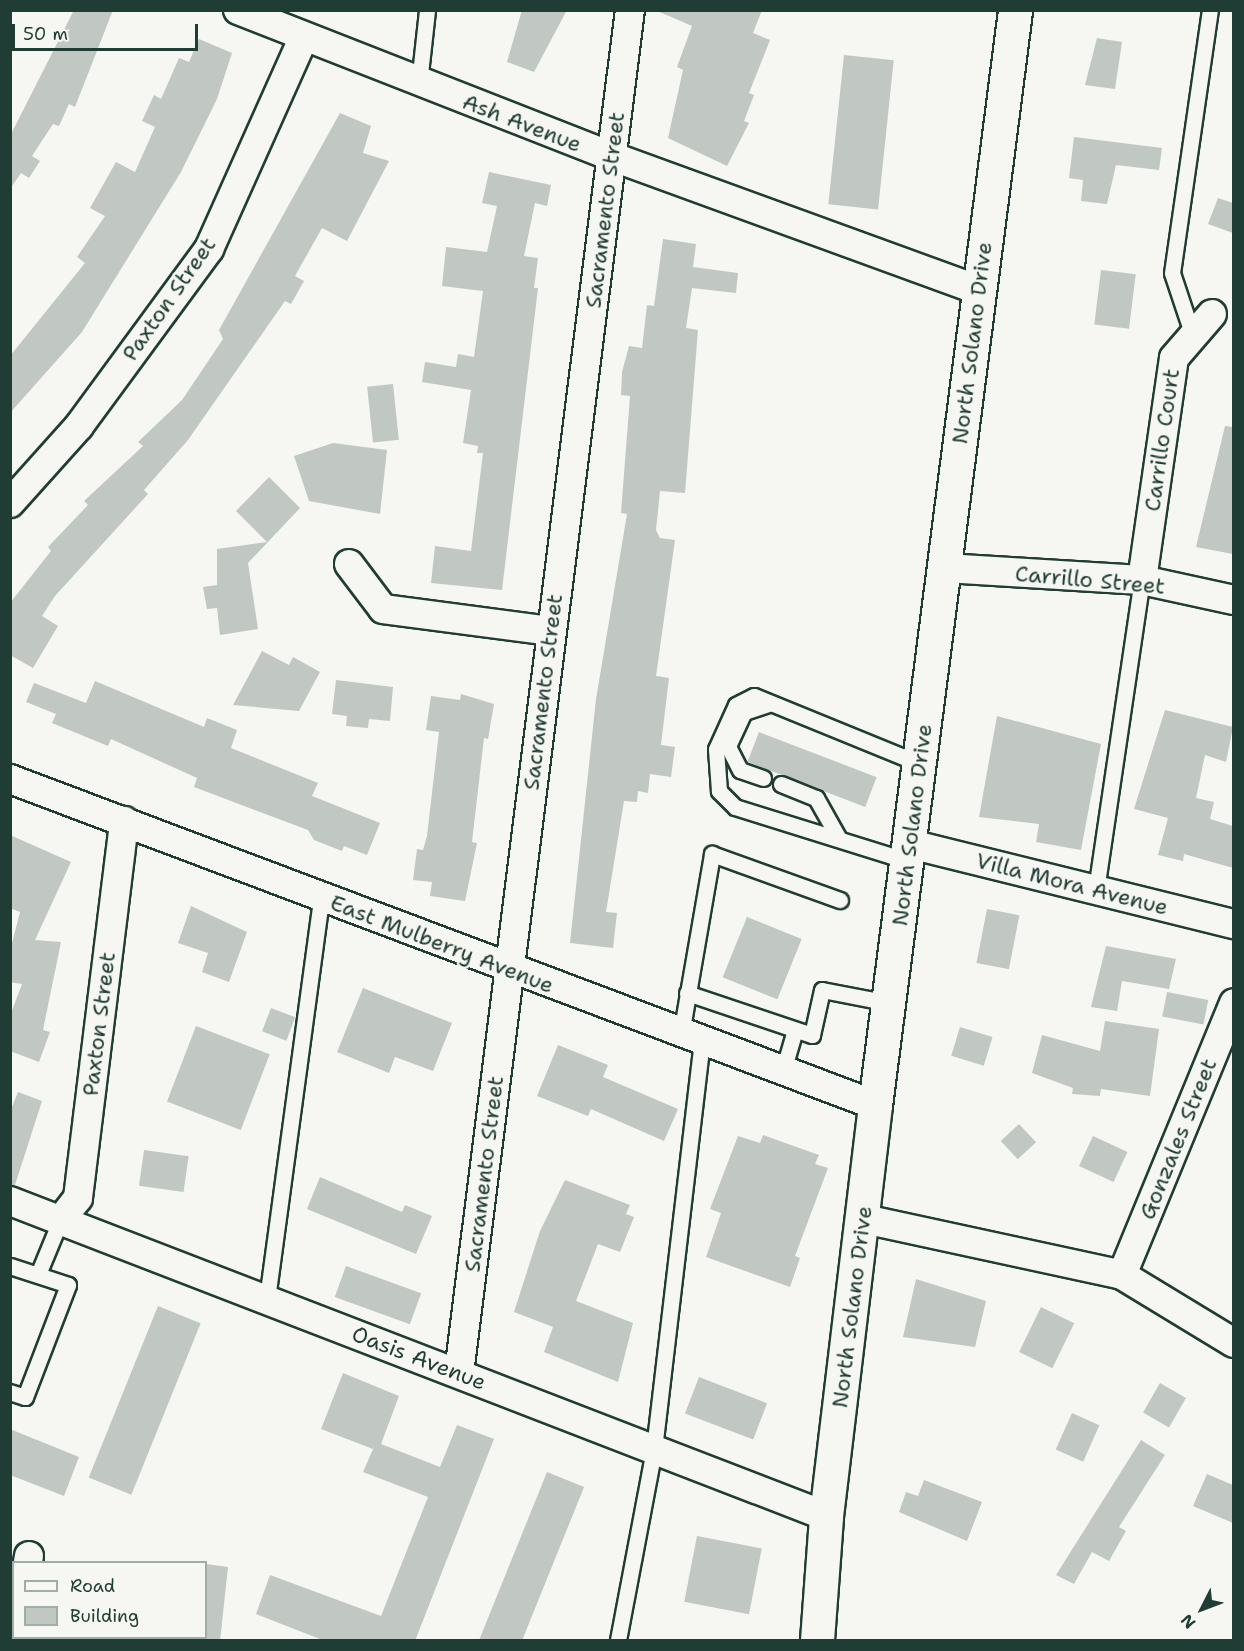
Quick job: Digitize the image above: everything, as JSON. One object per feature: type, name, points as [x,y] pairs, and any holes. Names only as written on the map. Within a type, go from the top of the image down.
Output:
[{"type":"main road","name":"North Solano Drive","points":[[817,1641],[826,1516],[864,1219],[875,1105],[921,764],[978,290],[1015,10]]},
{"type":"street","name":"Ash Avenue","points":[[238,10],[303,39],[613,157],[978,290]]},
{"type":"street","name":"Sacramento Street","points":[[459,1373],[510,972],[550,631],[613,157],[630,10]]},
{"type":"street","name":"Paxton Street","points":[[10,503],[79,426],[208,249],[303,39]]},
{"type":"street","name":"Carrillo Court","points":[[1142,580],[1174,358],[1212,314]]},
{"type":"street","points":[[349,564],[383,609],[550,631]]},
{"type":"street","name":"Carrillo Street","points":[[945,568],[1142,580],[1233,600]]},
{"type":"street","name":"East Mulberry Avenue","points":[[10,779],[124,821],[510,972],[875,1105]]},
{"type":"street","name":"Paxton Street","points":[[60,1221],[78,1197],[124,821]]},
{"type":"street","name":"Villa Mora Avenue","points":[[909,853],[1096,890],[1233,924]]},
{"type":"street","name":"Gonzales Street","points":[[1122,1275],[1233,1003]]},
{"type":"street","name":"Oasis Avenue","points":[[10,1201],[826,1516]]},
{"type":"street","points":[[864,1219],[1122,1275],[1233,1343]]},
{"type":"lane","points":[[419,83],[427,10]]},
{"type":"lane","points":[[1193,336],[1172,273],[1210,10]]},
{"type":"lane","points":[[1096,890],[1142,580]]},
{"type":"lane","points":[[909,853],[838,837],[735,807],[719,790],[716,749],[725,723],[744,699],[754,696],[921,764]]},
{"type":"lane","points":[[763,777],[740,770],[728,746],[744,712],[772,704]]},
{"type":"lane","points":[[781,784],[816,798],[838,837]]},
{"type":"lane","points":[[618,1641],[654,1449],[692,1038],[687,993],[712,854],[840,900]]},
{"type":"lane","points":[[267,1299],[321,898]]},
{"type":"lane","points":[[687,993],[812,1035],[822,990],[889,1003]]},
{"type":"lane","points":[[783,1071],[795,1030]]},
{"type":"lane","points":[[39,1272],[60,1221]]},
{"type":"lane","points":[[10,1266],[39,1272],[68,1285],[25,1397],[10,1392]]},
{"type":"building","points":[[74,10],[113,10],[75,107],[69,104],[59,126],[53,124],[32,156],[40,161],[29,178],[21,173],[10,189],[10,136]]},
{"type":"building","points":[[522,10],[567,10],[534,72],[507,62]]},
{"type":"building","points":[[655,10],[762,10],[753,33],[770,40],[749,93],[754,95],[744,121],[749,123],[727,166],[668,138],[683,70],[677,67],[692,26]]},
{"type":"building","points":[[1097,38],[1122,42],[1115,89],[1085,85]]},
{"type":"building","points":[[199,39],[232,53],[217,99],[181,172],[82,332],[10,413],[10,356],[85,263],[77,257],[105,216],[90,208],[116,162],[135,172],[155,127],[142,121],[154,95],[161,99],[179,58],[189,62]]},
{"type":"building","points":[[844,55],[894,60],[878,209],[828,204]]},
{"type":"building","points":[[340,113],[371,126],[363,153],[389,161],[347,241],[322,228],[295,276],[304,281],[291,304],[285,301],[188,440],[144,490],[148,494],[55,596],[42,616],[58,626],[33,668],[10,655],[10,603],[51,551],[48,547],[88,505],[84,501],[143,446],[138,442],[182,400],[223,339],[219,330]]},
{"type":"building","points":[[1074,137],[1162,148],[1159,170],[1116,165],[1107,204],[1081,201],[1083,180],[1069,178]]},
{"type":"building","points":[[489,172],[551,185],[547,206],[535,203],[524,256],[538,258],[534,288],[538,288],[502,590],[431,583],[435,546],[471,551],[483,453],[477,453],[478,446],[463,443],[471,390],[422,382],[425,362],[456,367],[458,354],[474,357],[483,291],[442,286],[446,247],[487,252],[497,206],[482,203]]},
{"type":"building","points":[[1218,198],[1233,203],[1233,233],[1208,224]]},
{"type":"building","points":[[663,239],[696,244],[693,267],[738,273],[736,293],[692,288],[686,328],[698,330],[685,493],[660,491],[656,530],[660,538],[675,540],[656,676],[669,678],[661,745],[675,747],[671,777],[650,774],[648,793],[638,791],[637,802],[624,801],[606,912],[617,913],[613,948],[570,943],[596,699],[627,514],[621,513],[630,396],[621,395],[622,372],[629,346],[642,348],[647,305],[654,306]]},
{"type":"building","points":[[1101,270],[1136,274],[1129,329],[1094,325]]},
{"type":"building","points":[[393,384],[399,440],[373,442],[367,387]]},
{"type":"building","points":[[1225,426],[1233,427],[1233,554],[1196,547]]},
{"type":"building","points":[[333,443],[387,450],[380,514],[309,501],[294,456]]},
{"type":"building","points":[[269,477],[300,508],[248,563],[258,629],[220,635],[217,608],[207,609],[203,587],[217,585],[217,549],[267,542],[236,511]]},
{"type":"building","points":[[262,651],[289,665],[293,657],[320,672],[299,711],[233,705]]},
{"type":"building","points":[[336,680],[393,687],[390,721],[369,719],[368,728],[346,726],[347,716],[332,714]]},
{"type":"building","points":[[95,681],[204,727],[207,718],[237,730],[231,748],[318,783],[312,796],[380,823],[367,855],[344,846],[342,851],[314,840],[308,830],[194,787],[197,778],[111,739],[108,746],[52,723],[56,714],[26,702],[34,683],[86,703]]},
{"type":"building","points":[[461,694],[494,704],[488,739],[484,738],[472,842],[477,843],[465,901],[430,896],[432,882],[413,880],[417,849],[423,850],[427,836],[439,732],[426,730],[431,696],[460,700]]},
{"type":"building","points":[[1165,710],[1233,727],[1226,762],[1205,755],[1196,798],[1214,802],[1210,819],[1233,826],[1233,868],[1184,854],[1183,861],[1158,855],[1168,818],[1134,809]]},
{"type":"building","points":[[997,716],[1101,744],[1081,850],[1036,842],[1039,824],[979,817]]},
{"type":"building","points":[[759,732],[877,777],[865,807],[748,762]]},
{"type":"building","points":[[10,835],[71,862],[35,940],[61,942],[43,1030],[50,1032],[39,1062],[10,1051],[10,1016],[22,984],[10,982],[10,951],[20,912],[10,908]]},
{"type":"building","points":[[191,906],[247,932],[229,982],[202,972],[208,953],[178,943]]},
{"type":"building","points":[[987,909],[1019,915],[1009,969],[977,963]]},
{"type":"building","points":[[747,917],[802,939],[777,999],[723,977]]},
{"type":"building","points":[[1106,946],[1176,959],[1169,989],[1122,981],[1117,1011],[1091,1007]]},
{"type":"building","points":[[363,988],[452,1023],[433,1071],[395,1057],[389,1073],[337,1052]]},
{"type":"building","points":[[1167,992],[1208,1000],[1203,1025],[1162,1017]]},
{"type":"building","points":[[271,1008],[295,1017],[286,1041],[262,1031]]},
{"type":"building","points":[[1105,1021],[1159,1029],[1150,1096],[1101,1089],[1100,1096],[1072,1094],[1073,1088],[1032,1073],[1042,1035],[1100,1051]]},
{"type":"building","points":[[196,1026],[270,1054],[241,1130],[167,1102]]},
{"type":"building","points":[[960,1027],[993,1037],[984,1066],[951,1056]]},
{"type":"building","points":[[558,1045],[608,1065],[603,1077],[678,1109],[664,1141],[591,1109],[588,1116],[537,1096]]},
{"type":"building","points":[[18,1092],[42,1101],[15,1185],[10,1185],[10,1112]]},
{"type":"building","points":[[1019,1124],[1036,1142],[1018,1159],[1001,1141]]},
{"type":"building","points":[[763,1135],[819,1155],[815,1164],[828,1168],[795,1256],[800,1258],[790,1287],[706,1257],[721,1213],[710,1209],[738,1136],[760,1143]]},
{"type":"building","points":[[1093,1136],[1127,1152],[1113,1182],[1079,1166]]},
{"type":"building","points":[[144,1150],[189,1156],[184,1192],[139,1186]]},
{"type":"building","points":[[320,1177],[402,1212],[405,1205],[432,1216],[416,1254],[307,1209]]},
{"type":"building","points":[[565,1180],[630,1205],[626,1214],[634,1217],[620,1252],[598,1244],[576,1301],[633,1323],[618,1382],[544,1352],[553,1327],[514,1312],[540,1231]]},
{"type":"building","points":[[346,1266],[421,1293],[410,1324],[335,1297]]},
{"type":"building","points":[[916,1279],[986,1301],[975,1347],[903,1337]]},
{"type":"building","points":[[158,1306],[201,1323],[131,1495],[89,1478]]},
{"type":"building","points":[[1041,1307],[1074,1323],[1052,1368],[1019,1352]]},
{"type":"building","points":[[343,1373],[399,1396],[381,1444],[440,1467],[457,1425],[494,1439],[415,1641],[325,1641],[256,1614],[270,1575],[381,1616],[428,1497],[363,1472],[373,1449],[321,1429]]},
{"type":"building","points":[[699,1377],[767,1403],[753,1440],[685,1413]]},
{"type":"building","points":[[1160,1383],[1186,1398],[1169,1427],[1143,1412]]},
{"type":"building","points":[[1072,1413],[1099,1425],[1083,1462],[1056,1450]]},
{"type":"building","points":[[10,1429],[79,1457],[64,1496],[10,1475]]},
{"type":"building","points":[[1141,1440],[1165,1455],[1119,1527],[1126,1531],[1109,1561],[1092,1552],[1074,1584],[1056,1575]]},
{"type":"building","points":[[547,1472],[584,1487],[522,1640],[479,1640]]},
{"type":"building","points":[[1207,1474],[1233,1485],[1233,1523],[1193,1506]]},
{"type":"building","points":[[924,1480],[982,1502],[967,1541],[899,1512],[906,1492],[918,1496]]},
{"type":"building","points":[[697,1536],[762,1549],[749,1614],[684,1602]]},
{"type":"building","points":[[207,1564],[228,1567],[220,1641],[206,1641]]}]
